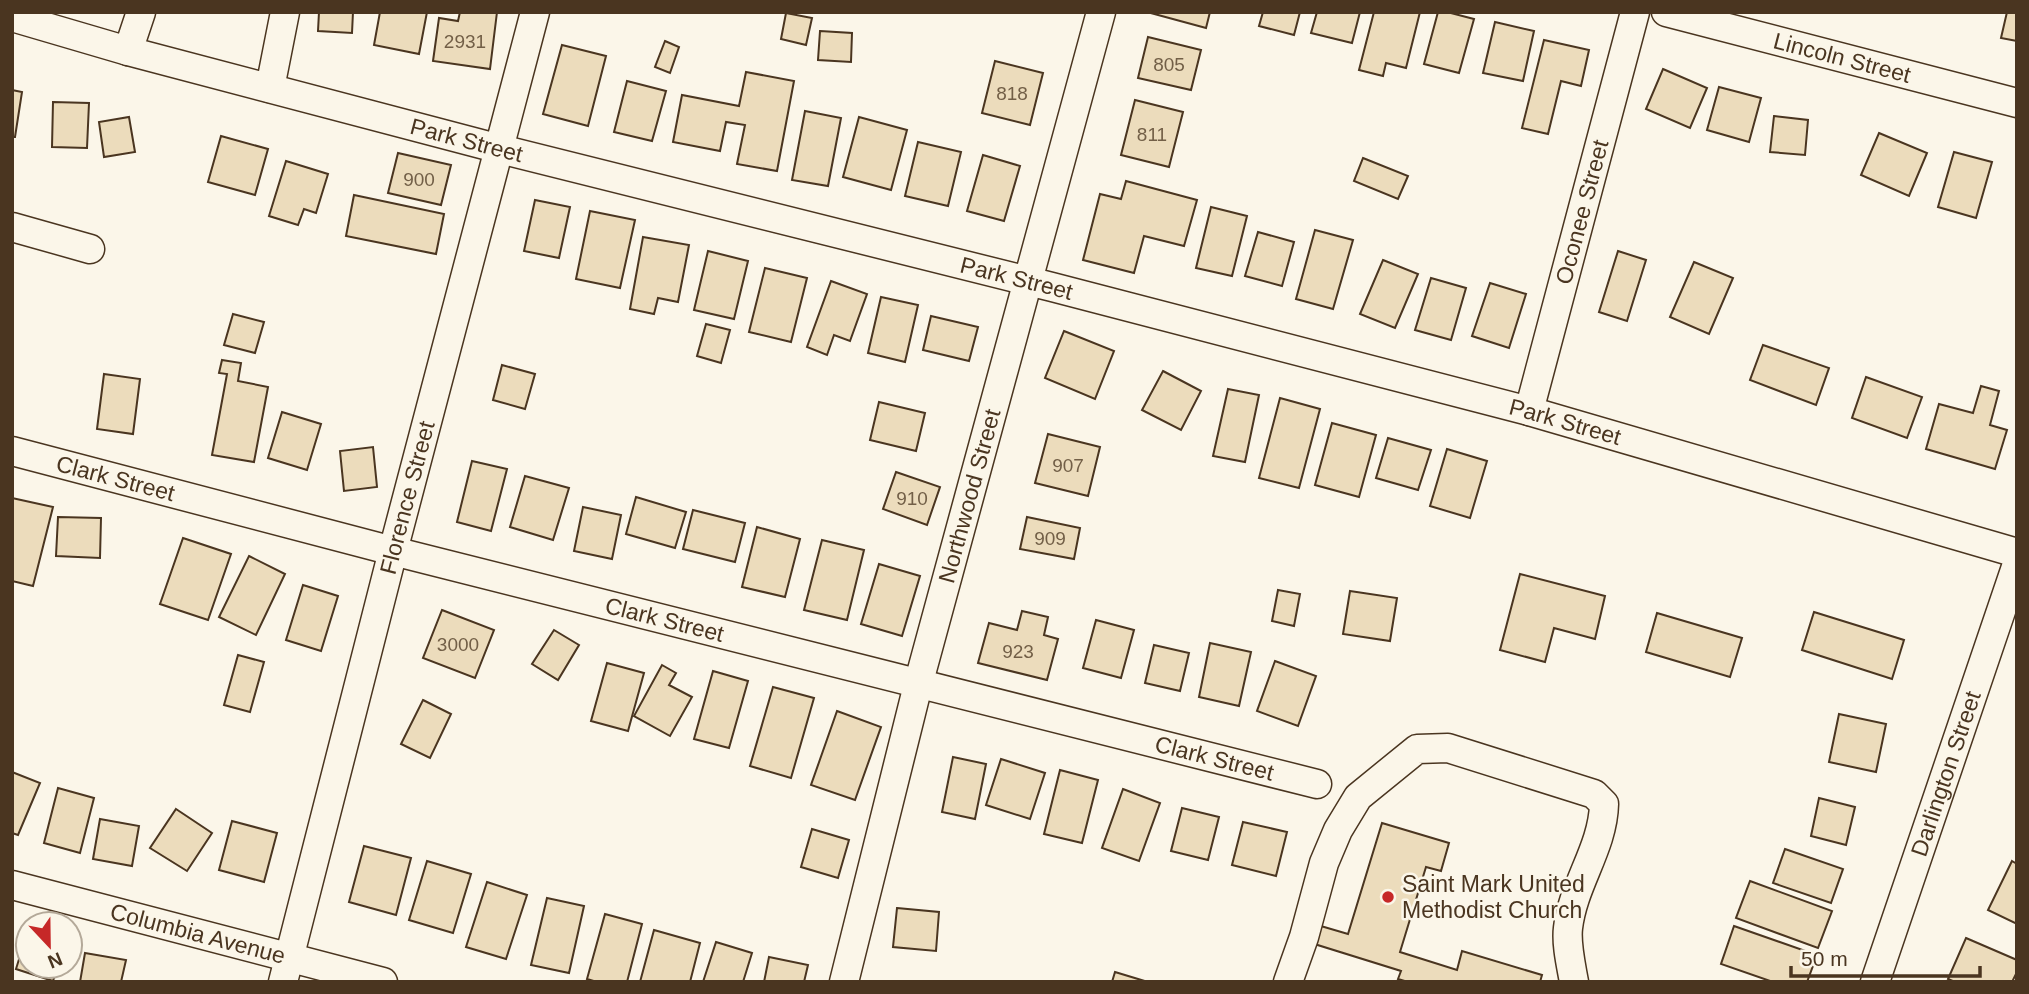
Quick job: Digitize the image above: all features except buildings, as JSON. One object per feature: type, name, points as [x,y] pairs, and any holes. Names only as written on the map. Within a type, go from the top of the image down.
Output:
[{"type":"street","points":[[128,51],[141,12]]},
{"type":"street","points":[[270,88],[285,12]]},
{"type":"street","name":"Florence Street","points":[[286,970],[535,12]]},
{"type":"street","name":"Northwood Street","points":[[844,982],[918,685],[1101,12]]},
{"type":"street","name":"Oconee Street","points":[[1530,411],[1635,12]]},
{"type":"street","name":"Lincoln Street","points":[[1666,12],[2017,103]]},
{"type":"street","name":"Park Street","points":[[12,18],[500,149],[1029,281],[1530,411],[2017,553]]},
{"type":"street","points":[[12,227],[90,248]]},
{"type":"street","name":"Clark Street","points":[[12,451],[918,685],[1317,784]]},
{"type":"street","name":"Darlington Street","points":[[1875,982],[2017,564]]},
{"type":"street","points":[[1290,976],[1324,863],[1338,830],[1358,797],[1417,749],[1448,748],[1594,793],[1604,803],[1600,835],[1579,886],[1568,929],[1574,982]]},
{"type":"street","name":"Columbia Avenue","points":[[12,885],[286,970],[383,982]]},
{"type":"place","name":"Saint Mark United Methodist Church","points":[[1388,897]]}]
